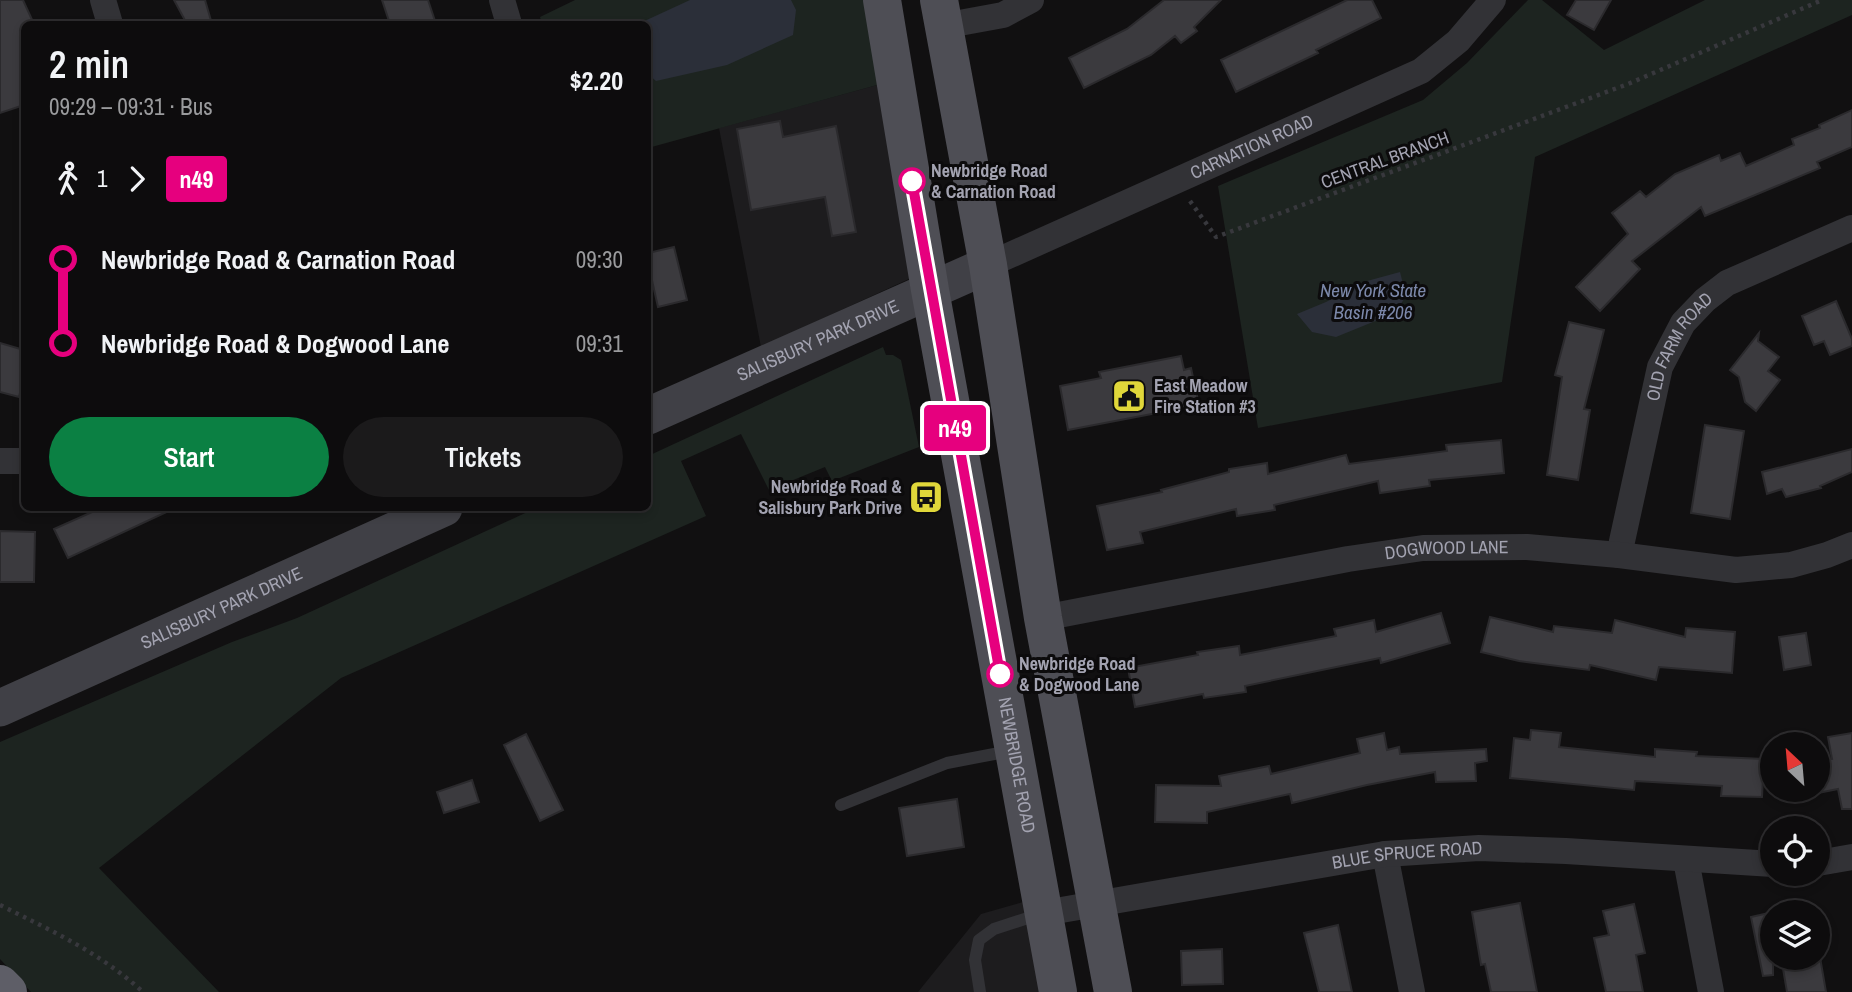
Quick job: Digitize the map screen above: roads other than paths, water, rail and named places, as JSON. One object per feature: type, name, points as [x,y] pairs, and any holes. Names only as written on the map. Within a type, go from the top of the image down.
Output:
[{"type":"highway","points":[[0,984],[8,992]]},
{"type":"main road","name":"NEWBRIDGE ROAD","points":[[882,0],[930,290],[1058,992]]},
{"type":"main road","points":[[941,13],[988,265],[1042,618],[1113,992]]},
{"type":"main road","name":"SALISBURY PARK DRIVE","points":[[651,415],[988,265]]},
{"type":"main road","name":"SALISBURY PARK DRIVE","points":[[0,708],[437,511]]},
{"type":"street","points":[[103,0],[109,21]]},
{"type":"street","points":[[502,0],[508,21]]},
{"type":"street","points":[[941,13],[1002,8],[1031,0]]},
{"type":"street","name":"CARNATION ROAD","points":[[988,265],[1421,71],[1458,41],[1493,0]]},
{"type":"street","name":"OLD FARM ROAD","points":[[1619,555],[1660,367],[1683,323],[1705,300],[1727,283],[1852,228]]},
{"type":"street","points":[[0,461],[21,461]]},
{"type":"street","name":"DOGWOOD LANE","points":[[1042,618],[1349,559],[1423,548],[1527,547],[1619,555],[1736,570],[1791,565],[1852,545]]},
{"type":"street","name":"BLUE SPRUCE ROAD","points":[[1044,913],[1385,854],[1479,848],[1760,863]]},
{"type":"street","points":[[1385,854],[1412,992]]},
{"type":"street","points":[[1830,861],[1852,857]]},
{"type":"street","points":[[1686,860],[1711,992]]},
{"type":"lane","points":[[841,804],[947,763],[1014,751]]},
{"type":"lane","points":[[980,992],[975,960],[979,940],[994,929],[1044,913]]},
{"type":"water","points":[[690,0],[791,0],[796,10],[793,35],[727,65],[656,81],[651,77],[651,21],[644,21]]},
{"type":"water","name":"New York State Basin #206","points":[[1400,272],[1406,296],[1395,313],[1336,337],[1312,332],[1297,314],[1367,281]]},
{"type":"place","name":"Newbridge Road & Carnation Road","points":[[912,181]]},
{"type":"place","name":"East Meadow Fire Station #3","points":[[1129,396]]},
{"type":"place","name":"Newbridge Road & Salisbury Park Drive","points":[[926,497]]},
{"type":"place","name":"Newbridge Road & Dogwood Lane","points":[[1000,674]]}]
